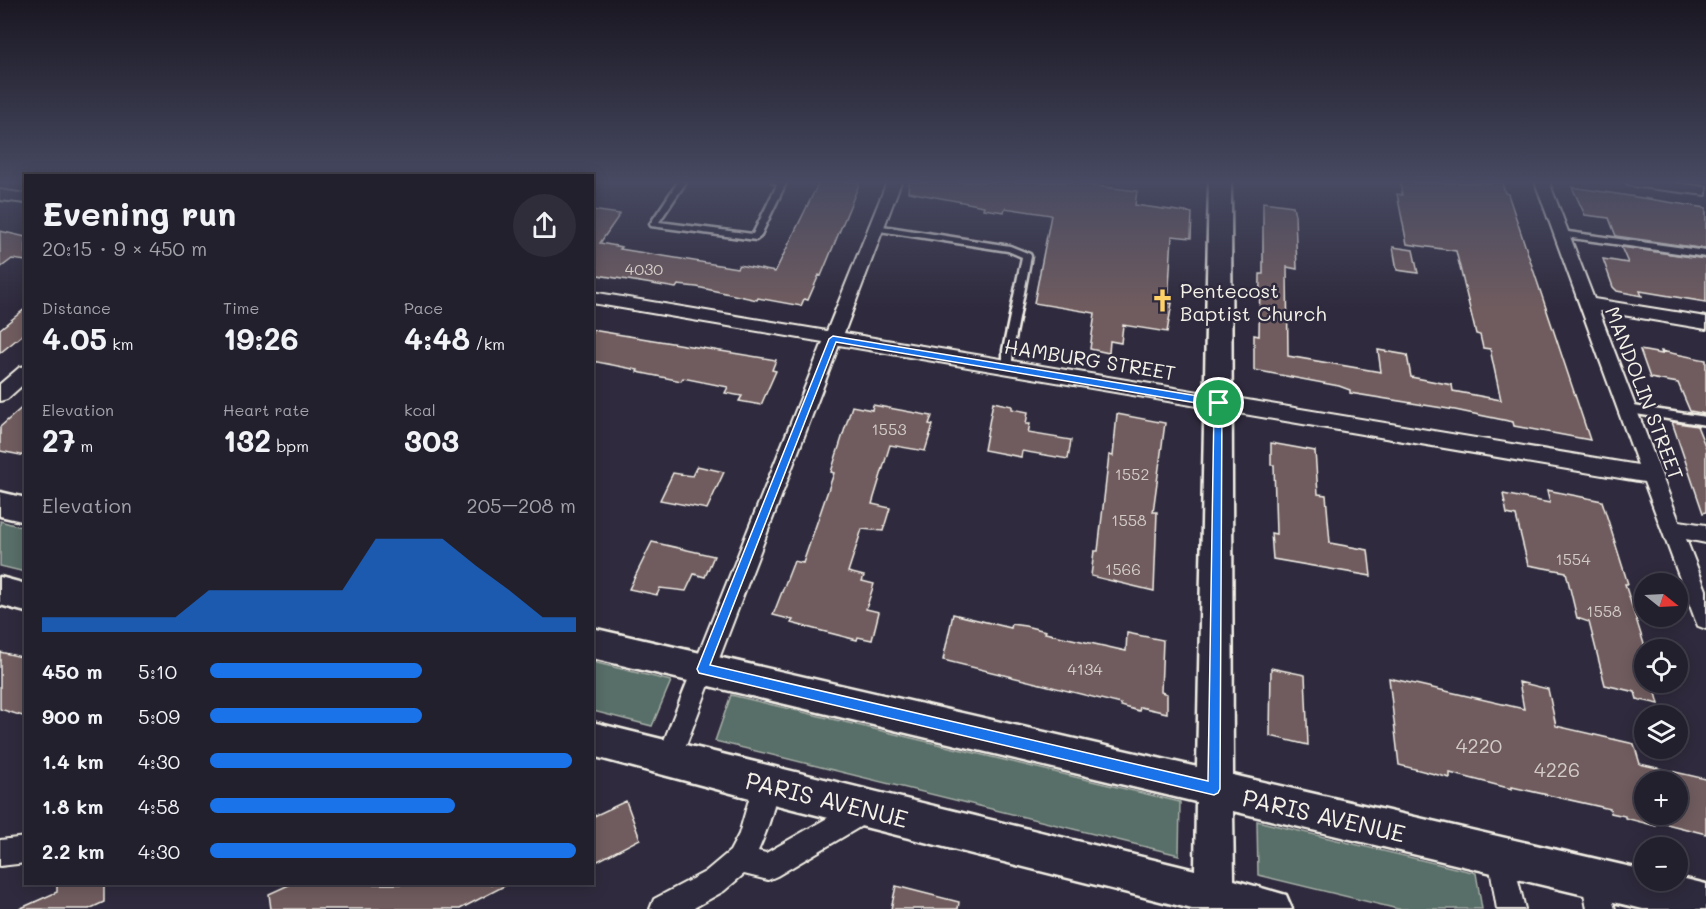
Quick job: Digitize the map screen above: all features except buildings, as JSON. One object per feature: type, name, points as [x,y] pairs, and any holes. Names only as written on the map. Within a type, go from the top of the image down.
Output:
[{"type":"street","points":[[669,758],[877,224]]},
{"type":"street","points":[[1214,894],[1220,224]]},
{"type":"street","name":"MANDOLIN STREET","points":[[1557,224],[1706,619]]},
{"type":"street","name":"HAMBURG STREET","points":[[594,297],[1652,475]]},
{"type":"street","points":[[1588,304],[1706,323]]},
{"type":"street","points":[[0,394],[24,374]]},
{"type":"street","points":[[0,504],[24,510]]},
{"type":"street","points":[[1672,528],[1706,534]]},
{"type":"street","points":[[0,591],[24,597]]},
{"type":"street","name":"PARIS AVENUE","points":[[594,643],[1501,856],[1598,893],[1706,904]]},
{"type":"street","name":"PARIS AVENUE","points":[[594,739],[1272,909]]},
{"type":"street","points":[[664,909],[709,884],[739,860],[754,826],[765,784]]},
{"type":"street","points":[[739,860],[768,867],[866,809]]},
{"type":"street","points":[[0,854],[24,850]]},
{"type":"street","points":[[1501,856],[1511,909]]},
{"type":"lane","points":[[657,224],[756,237],[762,224]]},
{"type":"lane","points":[[876,228],[1010,249],[1027,256],[1008,350],[1008,368]]},
{"type":"lane","points":[[1561,234],[1706,254]]},
{"type":"lane","points":[[1627,409],[1706,421]]},
{"type":"green space","points":[[0,521],[24,528],[24,572],[0,566]]},
{"type":"green space","points":[[594,662],[671,681],[652,726],[594,711]]},
{"type":"green space","points":[[731,695],[1180,802],[1179,855],[715,741]]},
{"type":"green space","points":[[1257,821],[1476,873],[1482,909],[1398,909],[1258,875]]},
{"type":"place","name":"Pentecost Baptist Church","points":[[1162,301]]},
{"type":"route","points":[[833,339],[1219,403],[1214,789],[703,669],[833,339]]}]
